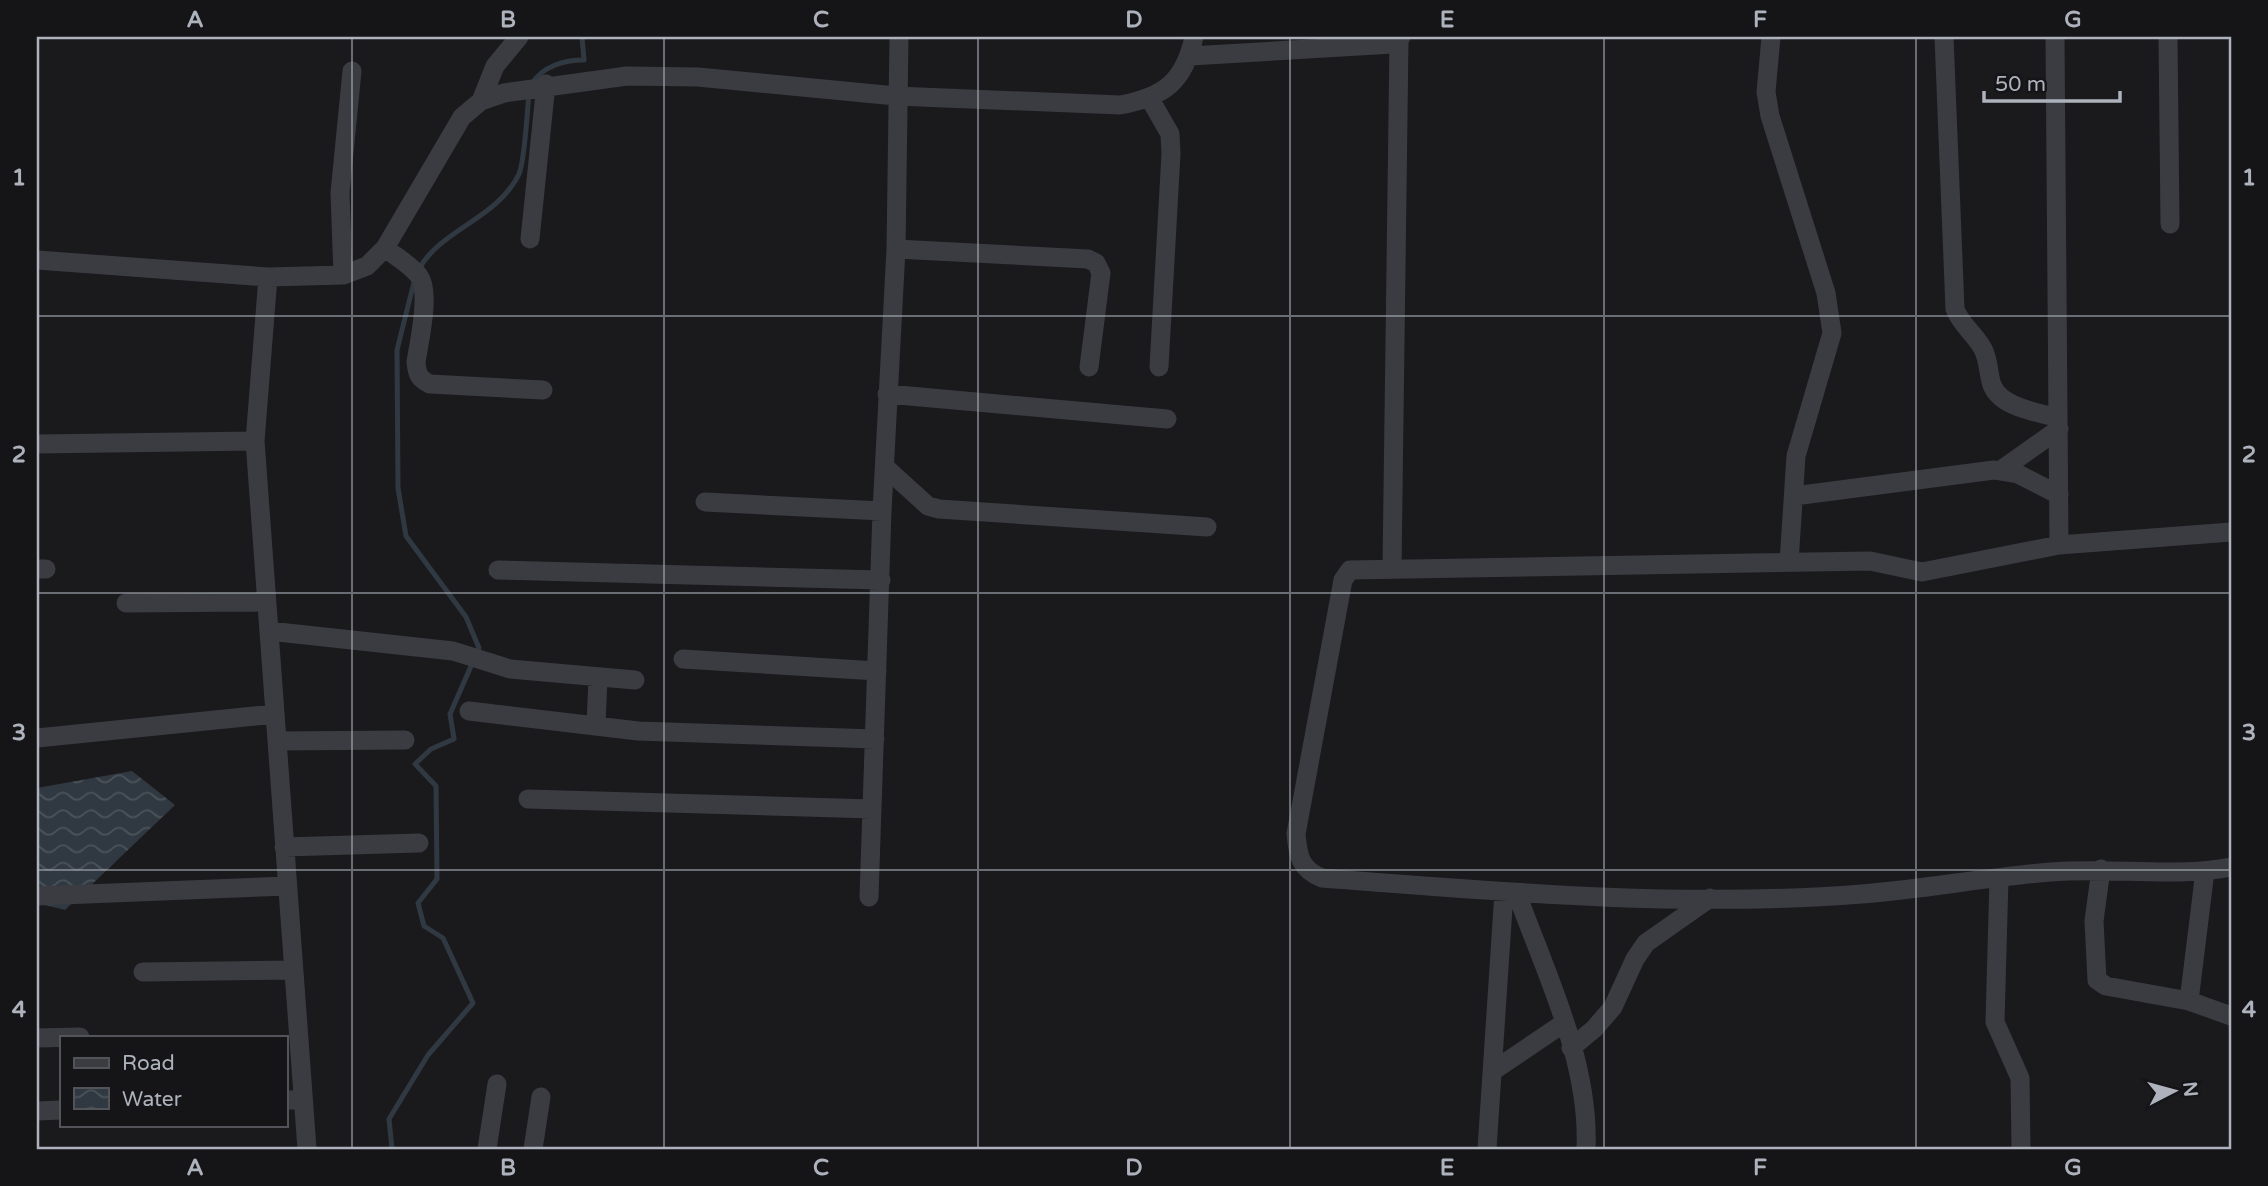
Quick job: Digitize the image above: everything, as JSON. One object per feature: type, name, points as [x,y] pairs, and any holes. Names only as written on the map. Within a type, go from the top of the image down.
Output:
[{"type":"street","points":[[481,101],[495,66],[519,37]]},
{"type":"street","points":[[869,897],[882,511],[896,249],[896,96],[899,37]]},
{"type":"street","points":[[1771,37],[1766,92],[1770,116],[1831,316],[1827,354],[1800,434],[1789,562]]},
{"type":"street","points":[[1944,37],[1955,309],[1963,325],[1983,348],[1992,384],[2001,397],[2010,404],[2058,424]]},
{"type":"street","points":[[2055,37],[2059,545]]},
{"type":"street","points":[[2168,37],[2170,224]]},
{"type":"street","points":[[37,260],[268,277],[344,275],[367,266],[385,248],[463,117],[481,101],[504,93],[541,86],[627,76],[698,77],[896,96],[1120,105],[1150,99],[1174,82],[1192,46],[1393,44],[1400,38]]},
{"type":"street","points":[[1392,568],[1400,38]]},
{"type":"street","points":[[344,275],[340,193],[352,71]]},
{"type":"street","points":[[530,239],[541,86]]},
{"type":"street","points":[[1150,99],[1170,134],[1171,154],[1159,367]]},
{"type":"street","points":[[385,248],[413,271],[425,296],[416,362],[421,380],[430,384],[543,390]]},
{"type":"street","points":[[896,249],[1088,260],[1096,263],[1101,273],[1089,367]]},
{"type":"street","points":[[268,277],[255,441],[293,970],[294,1100],[300,1148]]},
{"type":"street","points":[[887,394],[1167,419]]},
{"type":"street","points":[[2001,470],[2058,424]]},
{"type":"street","points":[[37,444],[255,441]]},
{"type":"street","points":[[885,467],[928,506],[939,509],[1207,527]]},
{"type":"street","points":[[1794,496],[2001,470],[2018,474],[2059,495]]},
{"type":"street","points":[[705,502],[882,511]]},
{"type":"street","points":[[2231,532],[2059,545],[1922,572],[1870,561],[1350,570],[1343,580],[1296,834],[1299,859],[1307,872],[1322,878],[1511,893],[1710,898],[1863,894],[2101,869],[2205,871],[2231,867]]},
{"type":"street","points":[[498,570],[881,580]]},
{"type":"street","points":[[126,603],[267,602]]},
{"type":"street","points":[[269,631],[472,657],[510,669],[635,680]]},
{"type":"street","points":[[682,659],[877,671]]},
{"type":"street","points":[[596,726],[598,677]]},
{"type":"street","points":[[469,711],[638,731],[875,739]]},
{"type":"street","points":[[37,738],[275,713]]},
{"type":"street","points":[[277,741],[405,740]]},
{"type":"street","points":[[528,799],[872,809]]},
{"type":"street","points":[[285,847],[419,843]]},
{"type":"street","points":[[2101,869],[2094,921],[2097,980],[2106,986],[2189,1001],[2231,1016]]},
{"type":"street","points":[[2189,1001],[2205,871]]},
{"type":"street","points":[[1999,878],[1995,1022],[2020,1078],[2021,1149]]},
{"type":"street","points":[[37,896],[287,887]]},
{"type":"street","points":[[1511,893],[1572,1048],[1584,1097],[1586,1149]]},
{"type":"street","points":[[1487,1149],[1511,893]]},
{"type":"street","points":[[1572,1048],[1594,1029],[1613,1007],[1635,959],[1646,943],[1710,898]]},
{"type":"street","points":[[143,972],[293,970]]},
{"type":"street","points":[[1493,1071],[1564,1023]]},
{"type":"street","points":[[37,1038],[60,1037]]},
{"type":"street","points":[[488,1149],[497,1084]]},
{"type":"street","points":[[533,1149],[541,1097]]},
{"type":"street","points":[[37,1111],[60,1110]]},
{"type":"water","points":[[132,771],[175,805],[65,910],[37,903],[37,788]]},
{"type":"waterway","points":[[532,84],[548,68],[569,61],[584,60],[582,37]]},
{"type":"waterway","points":[[419,269],[441,244],[484,213],[510,189],[521,167],[529,94]]},
{"type":"waterway","points":[[392,1149],[389,1119],[428,1055],[473,1003],[443,938],[424,926],[418,903],[437,879],[436,786],[415,764],[431,749],[454,739],[450,714],[479,648],[466,617],[406,536],[398,488],[397,350],[415,278]]}]
